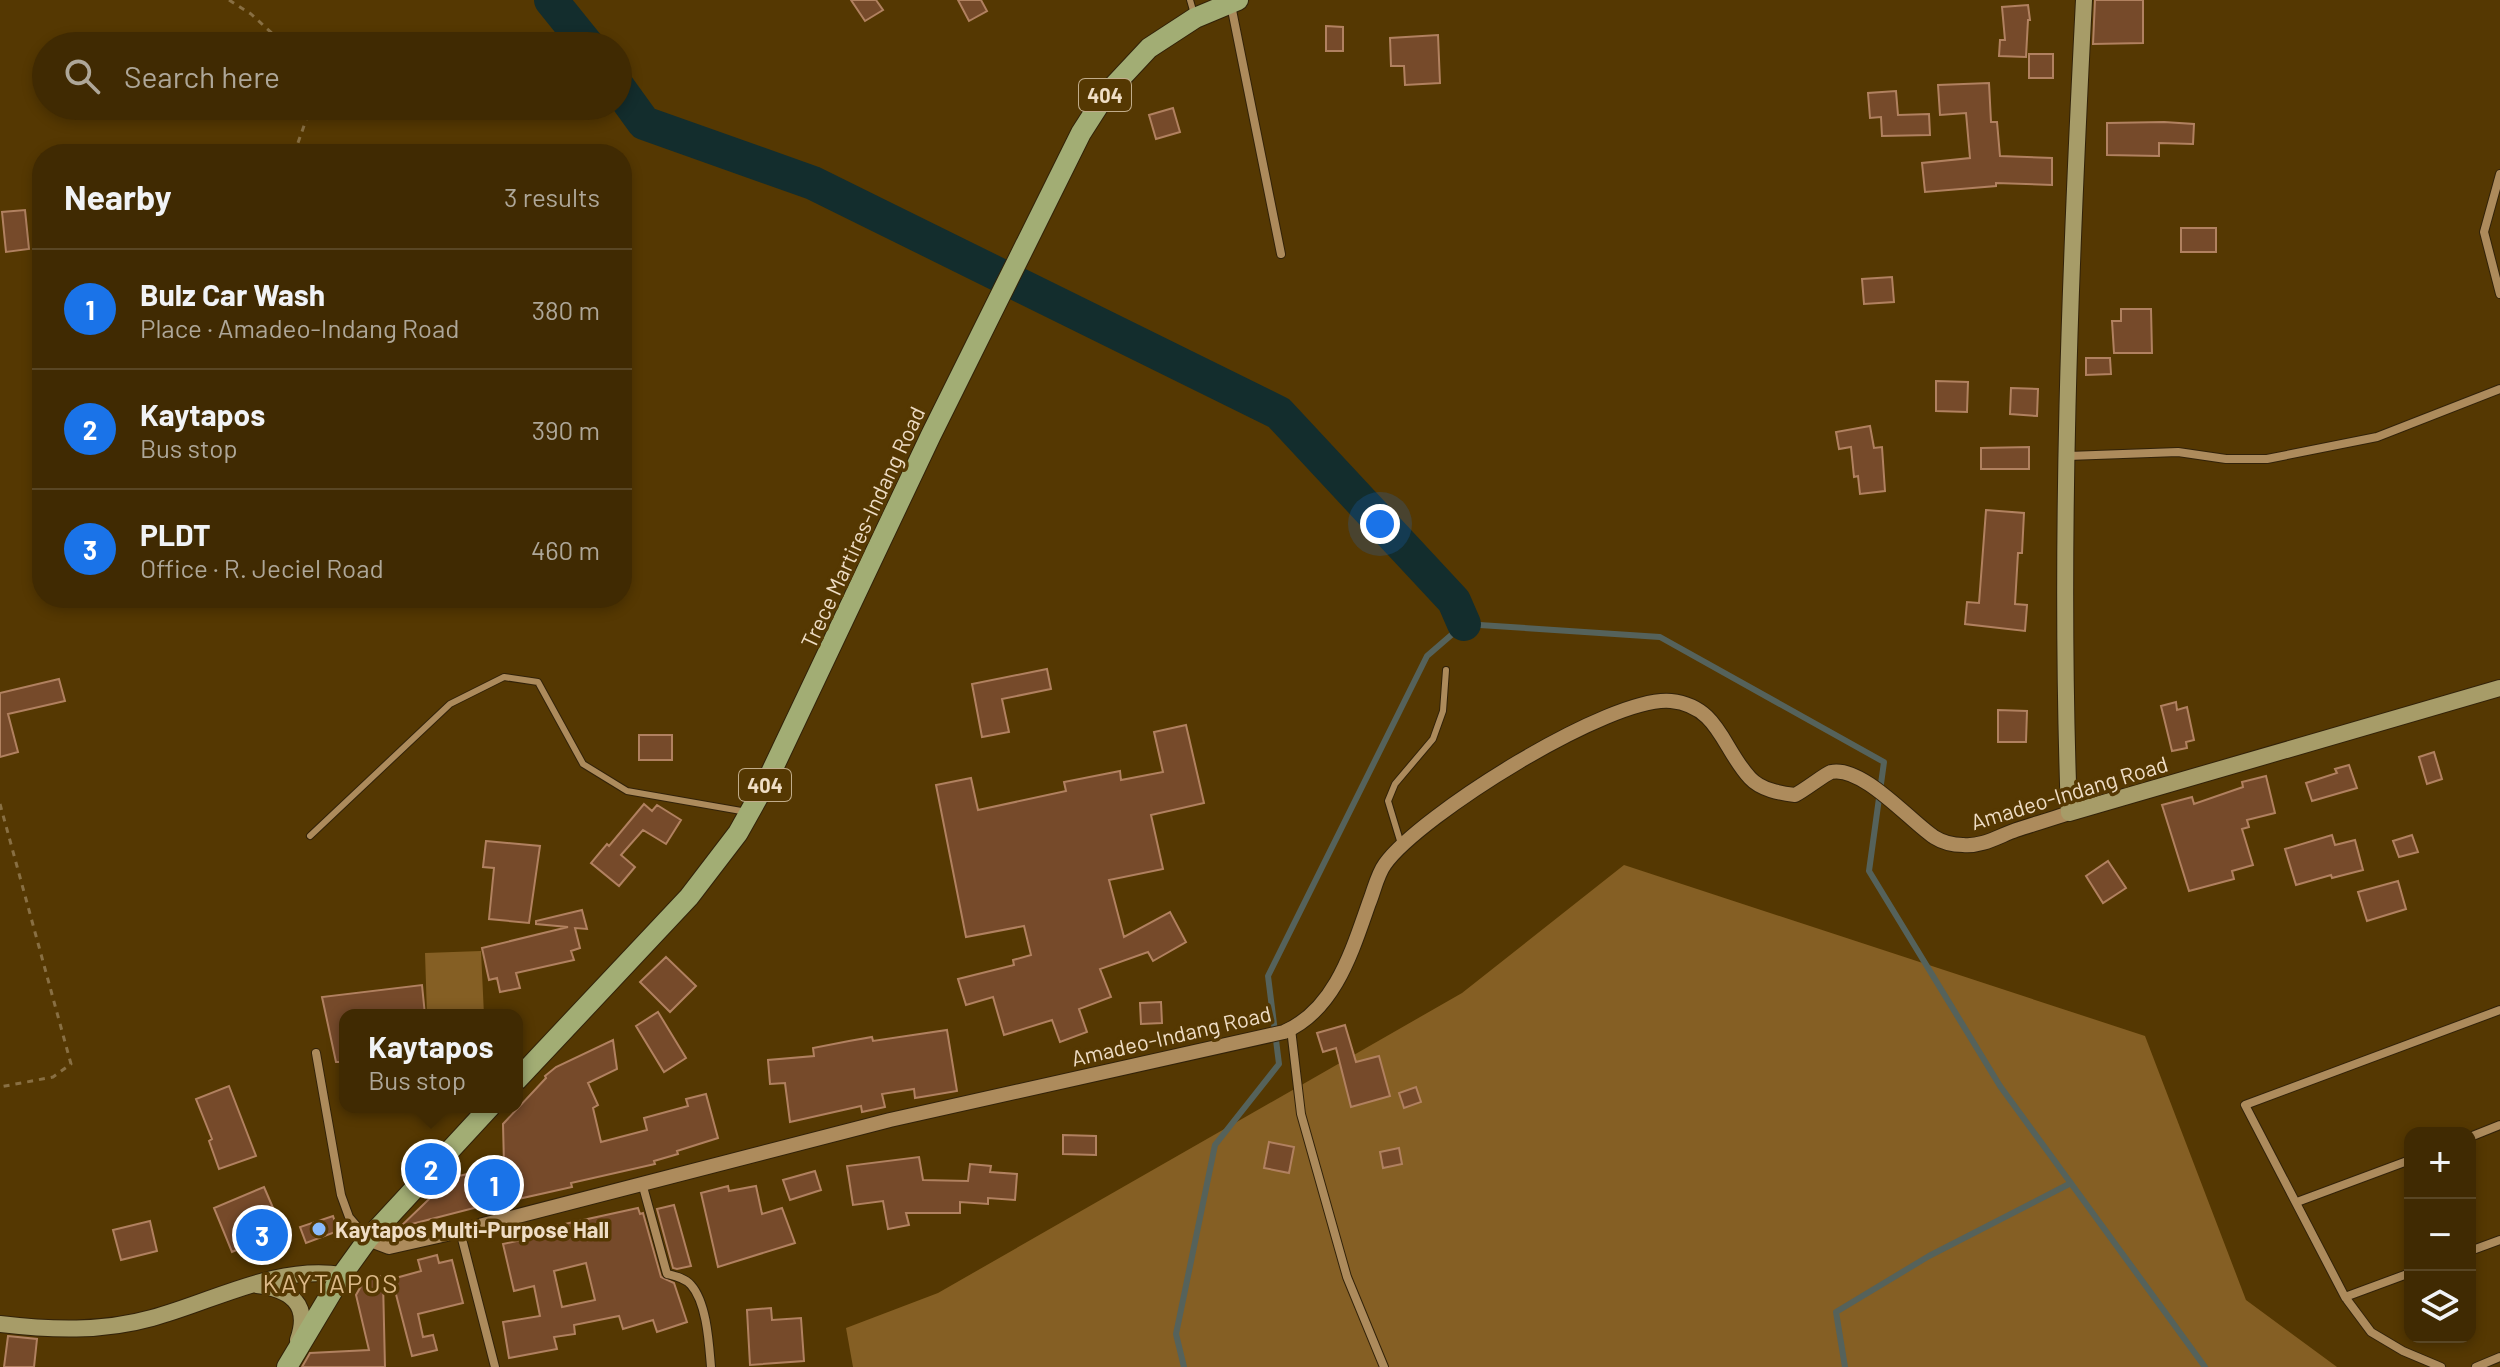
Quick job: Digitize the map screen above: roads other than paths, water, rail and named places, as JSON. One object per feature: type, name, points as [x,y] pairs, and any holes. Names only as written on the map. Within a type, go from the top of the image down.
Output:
[{"type":"main road","points":[[2069,813],[2065,700],[2068,456],[2084,0]]},
{"type":"main road","name":"Trece Martires-Indang Road","points":[[523,1074],[689,897],[723,855],[750,812],[1026,241],[1081,133],[1106,94],[1135,60],[1192,9],[1233,1]]},
{"type":"main road","name":"Amadeo-Indang Road","points":[[2069,813],[2500,688]]},
{"type":"main road","points":[[289,1364],[342,1275],[368,1239],[484,1113]]},
{"type":"main road","points":[[0,1324],[43,1328],[111,1327],[164,1315],[251,1284],[317,1271],[342,1275]]},
{"type":"main road","points":[[251,1284],[282,1290],[301,1309],[301,1331],[289,1364]]},
{"type":"street","points":[[1233,1],[1281,254]]},
{"type":"street","points":[[2500,174],[2484,232],[2500,294]]},
{"type":"street","points":[[2068,456],[2178,452],[2226,459],[2267,459],[2377,437],[2500,391]]},
{"type":"street","name":"Amadeo-Indang Road","points":[[368,1239],[385,1246],[460,1231],[890,1120],[1287,1030],[1320,1005],[1345,969],[1383,866],[1401,844],[1474,790],[1536,751],[1636,704],[1667,701],[1687,704],[1710,717],[1751,779],[1774,791],[1795,795],[1812,787],[1827,773],[1839,771],[1861,780],[1903,809],[1933,837],[1947,843],[1983,843],[2069,813]]},
{"type":"street","points":[[2441,1367],[2403,1351],[2371,1332],[2345,1297],[2245,1105],[2500,1010]]},
{"type":"street","points":[[1287,1030],[1301,1114],[1347,1277],[1384,1367]]},
{"type":"street","points":[[316,1053],[341,1195],[349,1217],[368,1239]]},
{"type":"street","points":[[2476,1135],[2500,1125]]},
{"type":"street","points":[[2297,1202],[2404,1162]]},
{"type":"street","points":[[642,1183],[667,1274],[692,1285],[700,1305],[708,1332],[711,1367]]},
{"type":"street","points":[[460,1231],[495,1367]]},
{"type":"street","points":[[2476,1249],[2500,1240]]},
{"type":"street","points":[[2345,1297],[2404,1275]]},
{"type":"street","points":[[2476,1367],[2500,1357]]},
{"type":"lane","points":[[1401,844],[1388,801],[1395,784],[1433,739],[1443,711],[1446,670]]},
{"type":"lane","points":[[310,836],[450,704],[504,677],[538,682],[583,764],[627,791],[750,812]]},
{"type":"waterway","points":[[551,0],[577,32]]},
{"type":"waterway","points":[[632,106],[644,123],[813,183],[1279,413],[1454,601],[1464,624]]},
{"type":"waterway","points":[[1184,1367],[1176,1334],[1215,1145],[1279,1064],[1268,976],[1427,656],[1464,624],[1660,637],[1884,762],[1869,871],[2000,1086],[2205,1367]]},
{"type":"waterway","points":[[1845,1367],[1836,1312],[1929,1256],[2071,1183]]},
{"type":"place","name":"Kaytapos","points":[[431,1169]]},
{"type":"place","name":"Bulz Car Wash","points":[[494,1185]]},
{"type":"place","name":"Kaytapos Multi-Purpose Hall","points":[[319,1229]]},
{"type":"place","name":"PLDT","points":[[262,1235]]},
{"type":"district","name":"KAYTAPOS","points":[[331,1282]]}]
